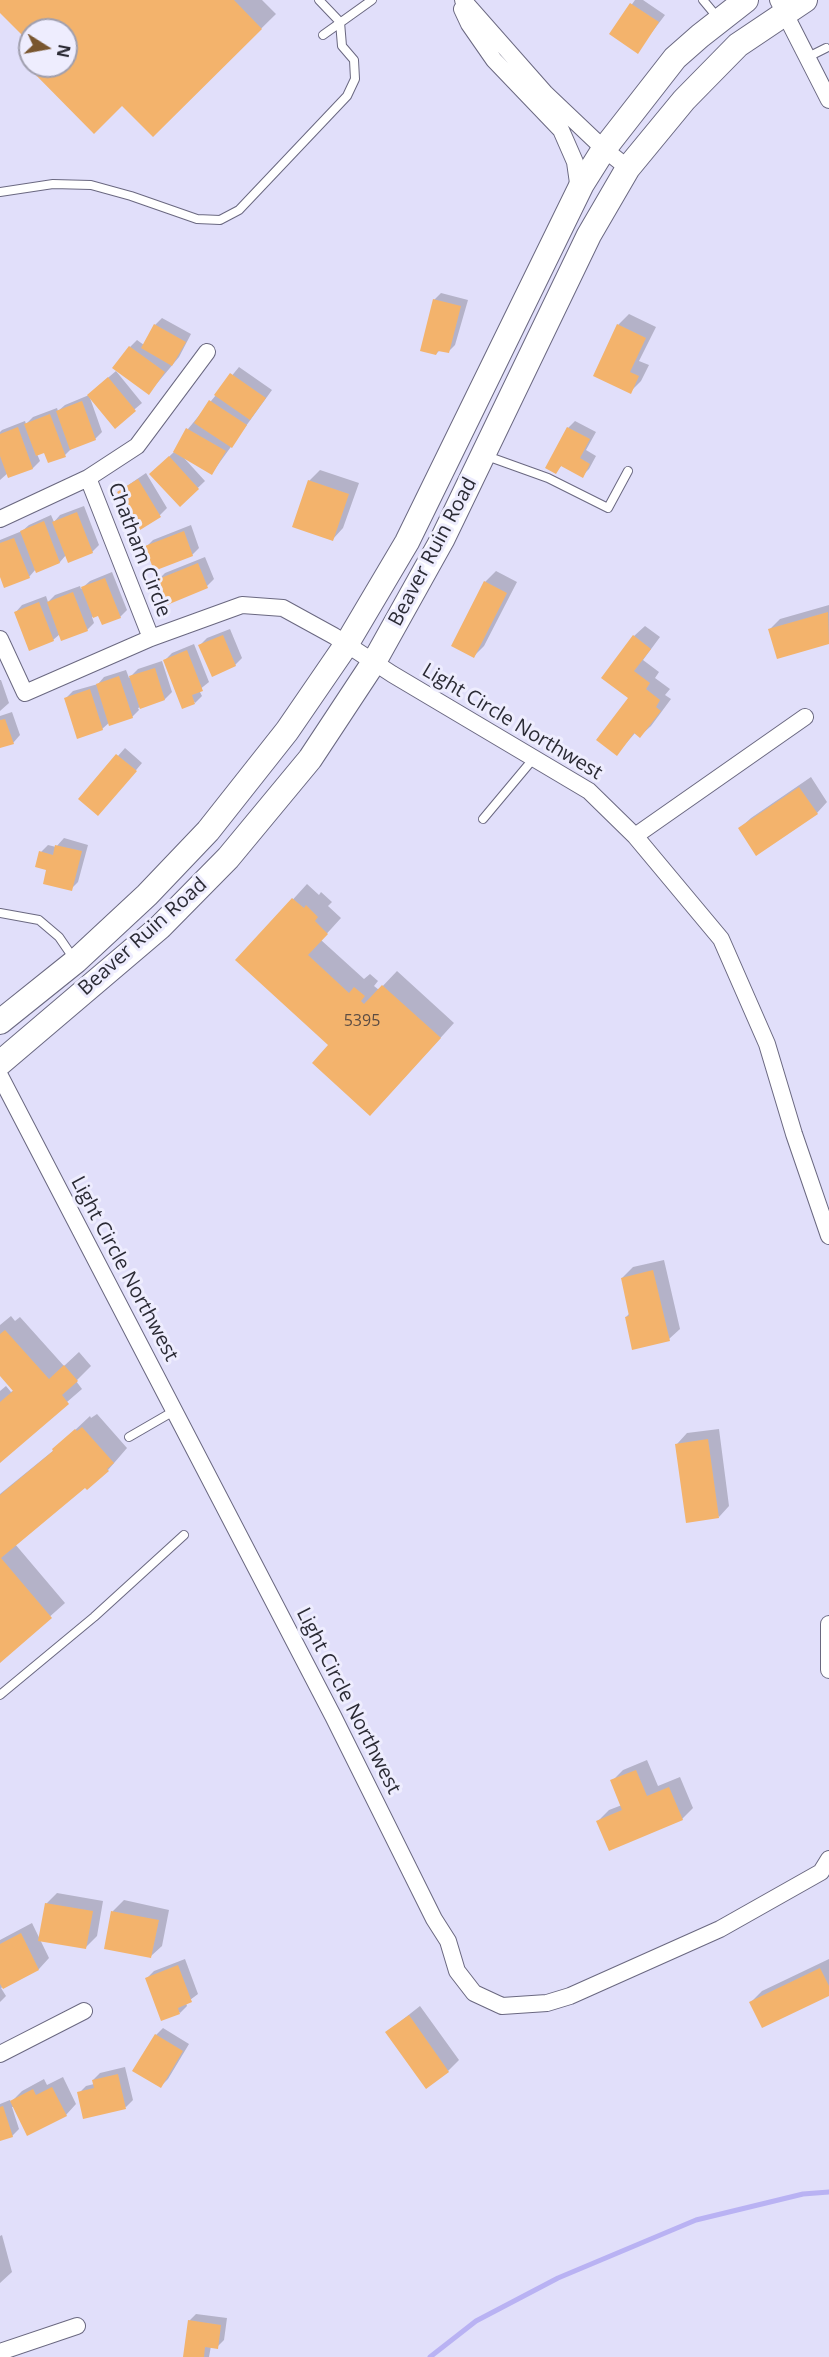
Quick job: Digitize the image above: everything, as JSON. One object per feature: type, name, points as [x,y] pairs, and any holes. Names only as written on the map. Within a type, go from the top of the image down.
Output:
[{"type":"main road","name":"Beaver Ruin Road","points":[[0,1022],[76,961],[147,895],[208,831],[287,731],[346,645],[406,542],[579,190],[604,149],[675,58],[746,0]]},
{"type":"main road","name":"Beaver Ruin Road","points":[[0,1063],[160,927],[228,858],[310,759],[374,662],[442,540],[589,235],[628,168],[684,100],[738,45],[789,4]]},
{"type":"street","points":[[461,0],[545,93],[604,149],[628,168]]},
{"type":"street","points":[[461,0],[469,24],[494,60],[561,130],[575,162],[579,190]]},
{"type":"street","points":[[789,4],[808,57],[829,100]]},
{"type":"street","name":"Chatham Circle","points":[[0,519],[88,478],[137,446],[207,352]]},
{"type":"street","name":"Chatham Circle","points":[[88,478],[151,638]]},
{"type":"street","name":"Chatham Circle","points":[[0,639],[25,693],[151,638],[242,605],[283,608],[334,636],[374,662]]},
{"type":"street","name":"Light Circle Northwest","points":[[374,662],[588,791],[635,836],[722,939],[767,1044],[794,1134],[829,1236]]},
{"type":"street","points":[[635,836],[805,717]]},
{"type":"street","name":"Light Circle Northwest","points":[[0,1076],[333,1716],[434,1919],[448,1941],[457,1971],[474,1993],[502,2006],[547,2003],[570,1996],[720,1929],[821,1872],[829,1859]]},
{"type":"street","points":[[829,1624],[829,1670]]},
{"type":"street","points":[[0,2054],[84,2011]]},
{"type":"street","points":[[0,2352],[77,2326]]},
{"type":"lane","points":[[323,35],[372,0]]},
{"type":"lane","points":[[703,0],[719,20]]},
{"type":"lane","points":[[0,192],[53,184],[91,185],[131,196],[196,219],[220,220],[239,210],[347,96],[356,79],[354,60],[342,46],[340,22],[320,1]]},
{"type":"lane","points":[[808,57],[825,48]]},
{"type":"lane","points":[[484,455],[548,478],[608,508],[628,471]]},
{"type":"lane","points":[[483,819],[534,758]]},
{"type":"lane","points":[[0,914],[39,920],[59,937],[76,961]]},
{"type":"lane","points":[[129,1437],[174,1412]]},
{"type":"lane","points":[[0,1695],[94,1617],[184,1535]]},
{"type":"building","points":[[0,0],[234,0],[262,29],[153,137],[122,106],[94,134],[39,78],[78,78],[78,18],[18,18],[18,31],[0,13]]},
{"type":"building","points":[[630,3],[659,22],[638,54],[609,34]]},
{"type":"building","points":[[433,299],[461,306],[449,353],[438,351],[436,355],[420,351]]},
{"type":"building","points":[[154,324],[186,342],[172,366],[141,348]]},
{"type":"building","points":[[617,324],[646,338],[630,372],[639,376],[631,394],[593,376]]},
{"type":"building","points":[[129,346],[165,372],[149,395],[112,368]]},
{"type":"building","points":[[230,373],[266,398],[250,420],[214,395]]},
{"type":"building","points":[[108,377],[136,411],[115,429],[87,395]]},
{"type":"building","points":[[209,400],[247,425],[232,448],[194,423]]},
{"type":"building","points":[[82,401],[96,440],[70,450],[56,411]]},
{"type":"building","points":[[50,414],[66,457],[48,463],[44,453],[36,456],[24,424]]},
{"type":"building","points":[[18,427],[33,469],[8,478],[0,456],[0,434]]},
{"type":"building","points":[[567,427],[590,439],[580,458],[590,464],[583,478],[561,466],[556,474],[545,468]]},
{"type":"building","points":[[186,428],[226,451],[212,475],[173,452]]},
{"type":"building","points":[[169,456],[199,489],[180,507],[149,474]]},
{"type":"building","points":[[138,479],[161,517],[140,530],[117,492]]},
{"type":"building","points":[[308,480],[349,494],[333,541],[292,527]]},
{"type":"building","points":[[77,512],[93,553],[68,563],[52,522]]},
{"type":"building","points":[[44,521],[60,563],[36,573],[20,531]]},
{"type":"building","points":[[184,531],[193,556],[154,571],[145,546]]},
{"type":"building","points":[[14,538],[30,578],[4,588],[0,577],[0,543]]},
{"type":"building","points":[[198,563],[208,588],[167,605],[156,580]]},
{"type":"building","points":[[105,578],[121,618],[102,625],[98,616],[93,618],[81,587]]},
{"type":"building","points":[[484,581],[507,593],[474,658],[451,646]]},
{"type":"building","points":[[73,592],[88,631],[61,641],[47,602]]},
{"type":"building","points":[[39,602],[54,641],[29,651],[14,612]]},
{"type":"building","points":[[828,612],[829,644],[777,659],[768,629]]},
{"type":"building","points":[[223,635],[236,666],[212,677],[198,645]]},
{"type":"building","points":[[633,635],[651,649],[634,671],[650,683],[646,689],[660,700],[656,707],[661,711],[640,738],[634,733],[617,756],[596,740],[628,698],[601,678]]},
{"type":"building","points":[[187,650],[203,691],[192,695],[195,704],[182,709],[163,660]]},
{"type":"building","points":[[155,668],[165,700],[140,709],[129,676]]},
{"type":"building","points":[[119,676],[133,718],[109,726],[96,684]]},
{"type":"building","points":[[90,689],[103,730],[77,739],[64,698]]},
{"type":"building","points":[[5,719],[14,744],[0,748],[0,720]]},
{"type":"building","points":[[116,754],[137,771],[98,816],[78,799]]},
{"type":"building","points":[[799,787],[818,814],[756,856],[738,828]]},
{"type":"building","points":[[55,845],[82,851],[72,891],[43,884],[46,870],[35,867],[39,851],[53,855]]},
{"type":"building","points":[[292,898],[304,908],[306,905],[318,917],[315,921],[328,934],[308,955],[349,993],[354,987],[365,996],[361,1001],[364,1004],[382,985],[441,1038],[370,1116],[312,1063],[328,1045],[235,960]]},
{"type":"building","points":[[653,1270],[670,1341],[632,1350],[625,1317],[629,1316],[621,1278]]},
{"type":"building","points":[[5,1330],[49,1379],[64,1365],[78,1381],[62,1395],[69,1404],[0,1463],[0,1402],[13,1391],[0,1376],[0,1334]]},
{"type":"building","points":[[82,1427],[114,1463],[107,1469],[109,1471],[87,1490],[85,1488],[1,1558],[52,1618],[0,1663],[0,1495],[53,1451],[52,1449],[75,1429],[77,1431]]},
{"type":"building","points":[[708,1439],[719,1518],[686,1523],[675,1444]]},
{"type":"building","points":[[636,1770],[647,1796],[669,1787],[683,1820],[609,1851],[596,1821],[622,1810],[610,1780]]},
{"type":"building","points":[[45,1903],[93,1911],[86,1949],[38,1941]]},
{"type":"building","points":[[111,1911],[159,1920],[151,1958],[104,1949]]},
{"type":"building","points":[[21,1933],[39,1970],[3,1989],[0,1984],[0,1944]]},
{"type":"building","points":[[178,1965],[192,2002],[178,2008],[180,2014],[161,2021],[145,1978]]},
{"type":"building","points":[[820,1968],[829,1986],[829,1996],[762,2028],[749,2002]]},
{"type":"building","points":[[409,2015],[449,2072],[426,2089],[385,2032]]},
{"type":"building","points":[[155,2034],[183,2051],[161,2088],[132,2071]]},
{"type":"building","points":[[118,2074],[126,2109],[83,2119],[77,2092],[94,2088],[92,2080]]},
{"type":"building","points":[[52,2087],[67,2116],[27,2136],[10,2101],[33,2089],[36,2095]]},
{"type":"building","points":[[3,2106],[13,2137],[0,2141],[0,2107]]},
{"type":"building","points":[[188,2320],[221,2325],[218,2349],[205,2347],[204,2357],[183,2357]]},
{"type":"waterway","points":[[430,2357],[476,2321],[558,2278],[696,2220],[803,2194],[829,2192]]}]
